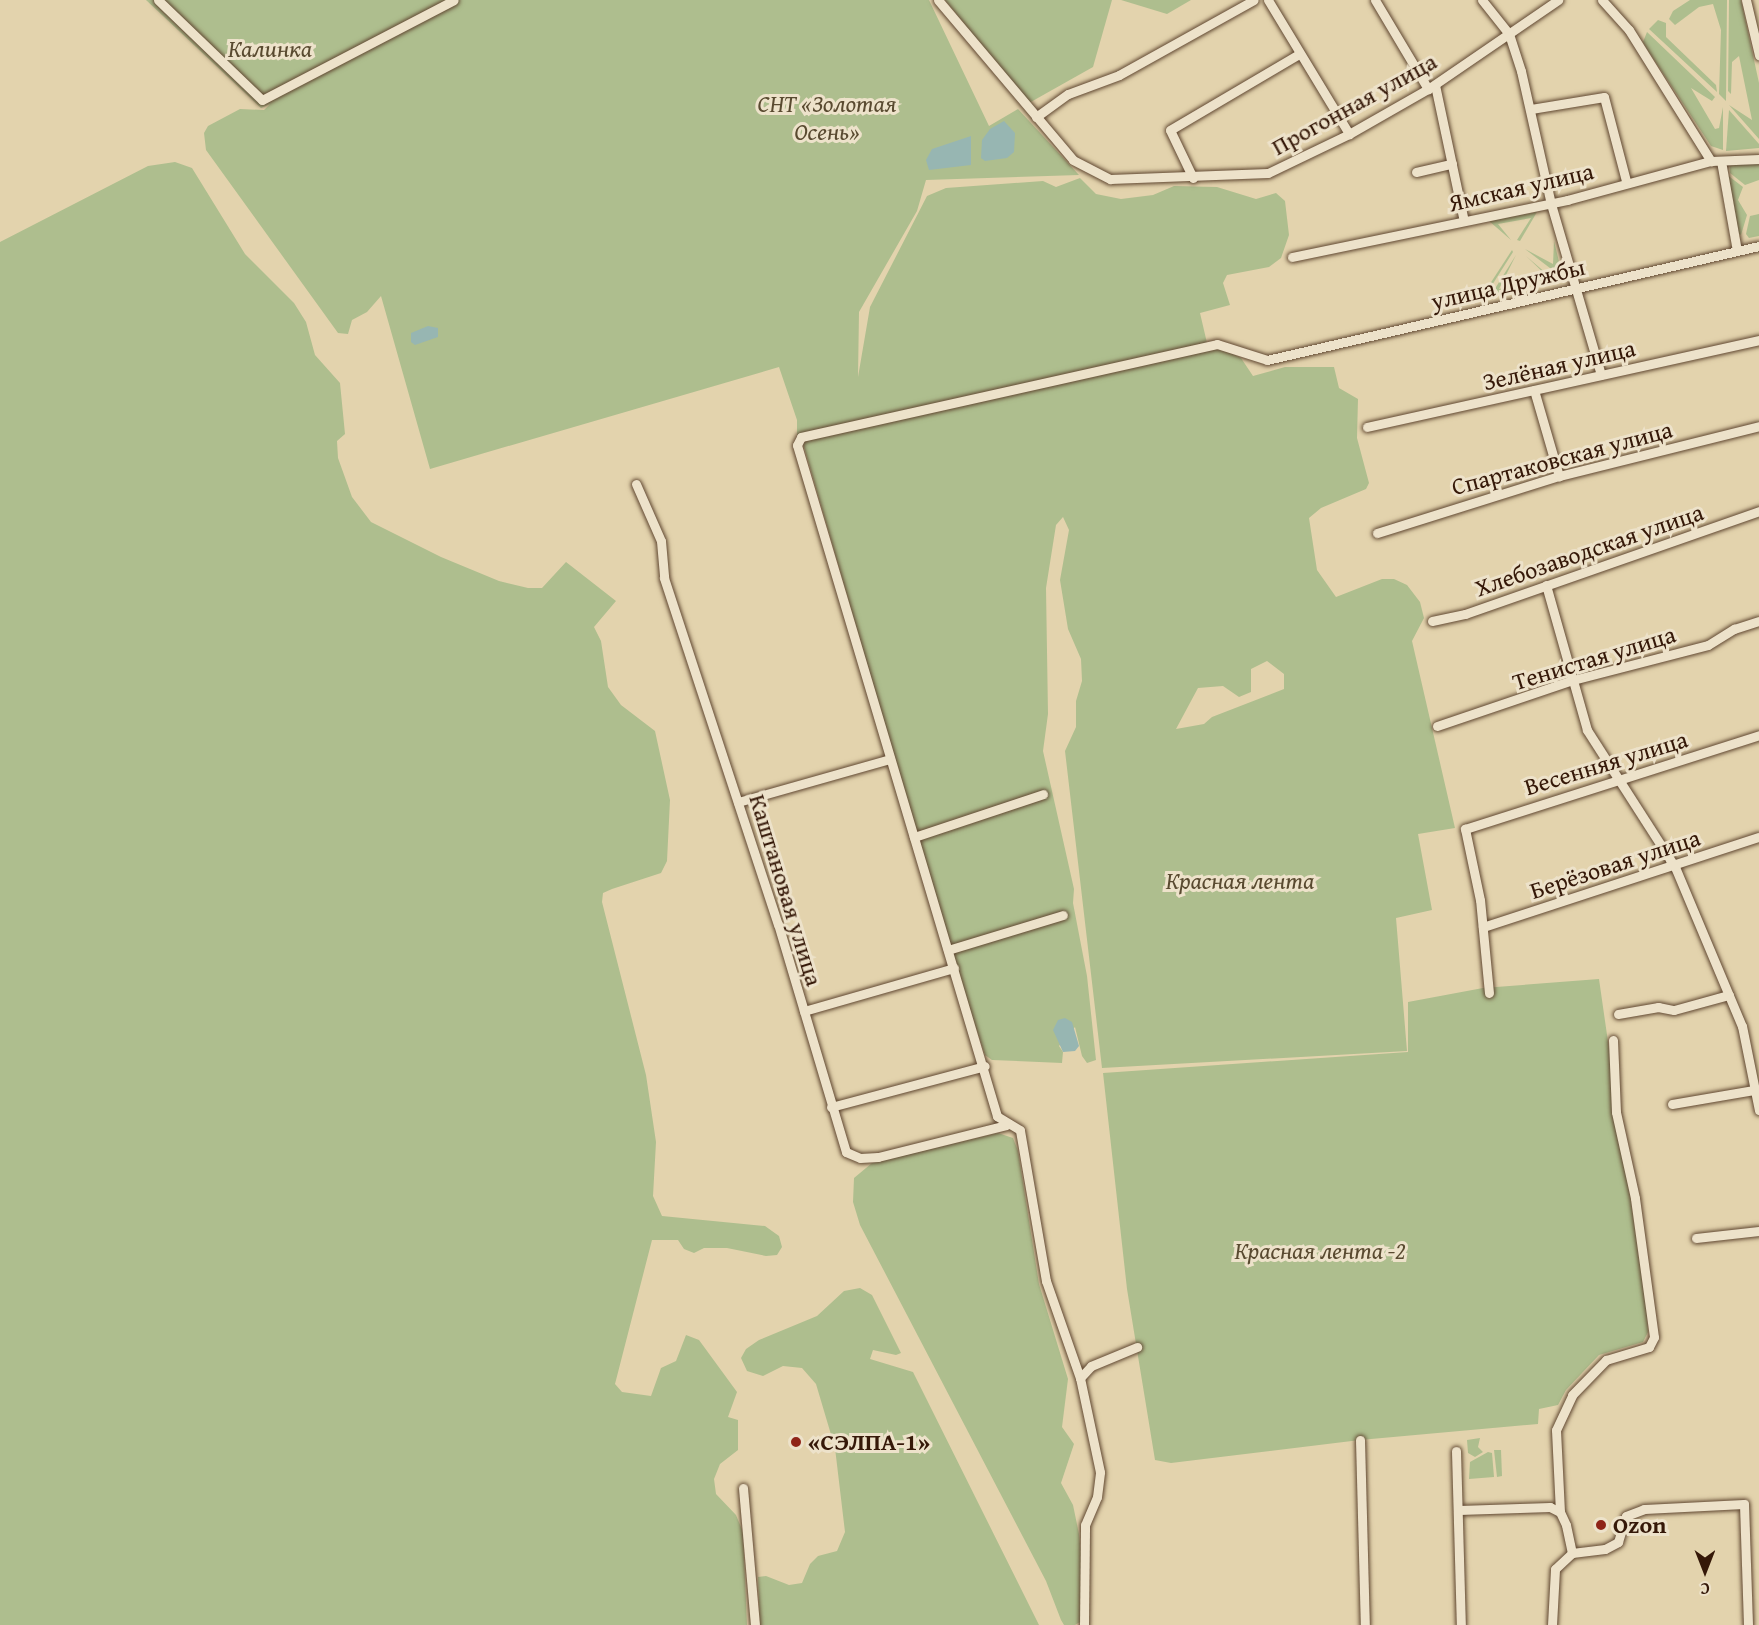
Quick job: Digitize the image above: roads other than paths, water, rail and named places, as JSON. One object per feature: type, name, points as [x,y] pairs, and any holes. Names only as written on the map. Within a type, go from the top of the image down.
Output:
[{"type":"street","points":[[158,0],[262,100],[454,0]]},
{"type":"street","name":"Прогонная улица","points":[[938,0],[1073,160],[1095,174],[1110,179],[1193,178],[1268,173],[1349,134],[1431,87],[1558,0]]},
{"type":"street","points":[[1036,117],[1068,94],[1119,75],[1254,0]]},
{"type":"street","points":[[1268,0],[1349,134]]},
{"type":"street","points":[[1375,0],[1431,87],[1452,164],[1464,221]]},
{"type":"street","points":[[1482,0],[1509,34],[1531,109],[1551,204],[1600,375]]},
{"type":"street","points":[[1602,0],[1629,30],[1716,161],[1737,251]]},
{"type":"street","points":[[1746,0],[1759,55]]},
{"type":"street","points":[[1193,178],[1170,130],[1299,54]]},
{"type":"street","points":[[1531,109],[1604,97],[1626,181]]},
{"type":"street","name":"Ямская улица","points":[[1292,257],[1551,204],[1626,181],[1716,161],[1759,159]]},
{"type":"street","points":[[1416,172],[1452,164]]},
{"type":"street","name":"улица Дружбы","points":[[890,759],[797,445],[801,437],[1217,344],[1267,360],[1759,246]]},
{"type":"street","name":"Зелёная улица","points":[[1367,427],[1759,340]]},
{"type":"street","points":[[1534,390],[1559,476]]},
{"type":"street","name":"Спартаковская улица","points":[[1377,533],[1559,476],[1759,426]]},
{"type":"street","name":"Каштановая улица","points":[[636,484],[661,541],[664,578],[738,802],[846,1152],[860,1158],[1006,1125]]},
{"type":"street","name":"Хлебозаводская улица","points":[[1432,621],[1465,614],[1759,511]]},
{"type":"street","points":[[1546,585],[1587,730],[1675,867],[1742,1026],[1759,1110]]},
{"type":"street","name":"Тенистая улица","points":[[1437,726],[1573,681],[1708,645],[1734,629],[1759,621]]},
{"type":"street","name":"Весенняя улица","points":[[1483,927],[1465,829],[1618,778],[1759,735]]},
{"type":"street","points":[[738,802],[890,759],[985,1066],[997,1116],[1006,1125],[1020,1130],[1046,1281],[1080,1378],[1100,1472],[1098,1497],[1084,1525],[1084,1625]]},
{"type":"street","points":[[914,837],[1043,794]]},
{"type":"street","name":"Берёзовая улица","points":[[1483,927],[1675,867],[1759,837]]},
{"type":"street","points":[[948,950],[1063,915]]},
{"type":"street","points":[[1483,927],[1489,993]]},
{"type":"street","points":[[804,1011],[954,968]]},
{"type":"street","points":[[1618,1014],[1658,1007],[1674,1011],[1730,995]]},
{"type":"street","points":[[1572,1553],[1560,1512],[1556,1430],[1572,1395],[1606,1360],[1649,1347],[1654,1337],[1635,1198],[1616,1112],[1612,1040]]},
{"type":"street","points":[[831,1107],[985,1066]]},
{"type":"street","points":[[1672,1104],[1754,1090]]},
{"type":"street","points":[[1696,1238],[1759,1231]]},
{"type":"street","points":[[1080,1378],[1091,1366],[1137,1347]]},
{"type":"street","points":[[1360,1440],[1365,1625]]},
{"type":"street","points":[[1456,1451],[1461,1625]]},
{"type":"street","points":[[743,1488],[755,1625]]},
{"type":"street","points":[[1552,1625],[1556,1569],[1572,1553],[1605,1549],[1618,1542],[1626,1516],[1644,1509],[1744,1504],[1748,1625]]},
{"type":"street","points":[[1459,1510],[1537,1506],[1560,1512]]},
{"type":"water","points":[[1004,121],[1015,133],[1014,152],[1007,158],[985,161],[981,158],[982,140],[990,129]]},
{"type":"water","points":[[971,136],[971,165],[929,170],[926,160],[932,149]]},
{"type":"water","points":[[428,326],[438,328],[438,337],[415,345],[411,342],[411,333]]},
{"type":"water","points":[[1065,1018],[1072,1022],[1079,1046],[1075,1051],[1063,1052],[1053,1030],[1058,1020]]},
{"type":"place","name":"«СЭЛПА-1»","points":[[796,1442]]},
{"type":"place","name":"Ozon","points":[[1601,1525]]},
{"type":"park label","name":"Калинка","points":[[270,49]]},
{"type":"park label","name":"СНТ «Золотая Осень»","points":[[827,118]]},
{"type":"park label","name":"Красная лента","points":[[1240,881]]},
{"type":"park label","name":"Красная лента -2","points":[[1320,1251]]}]
